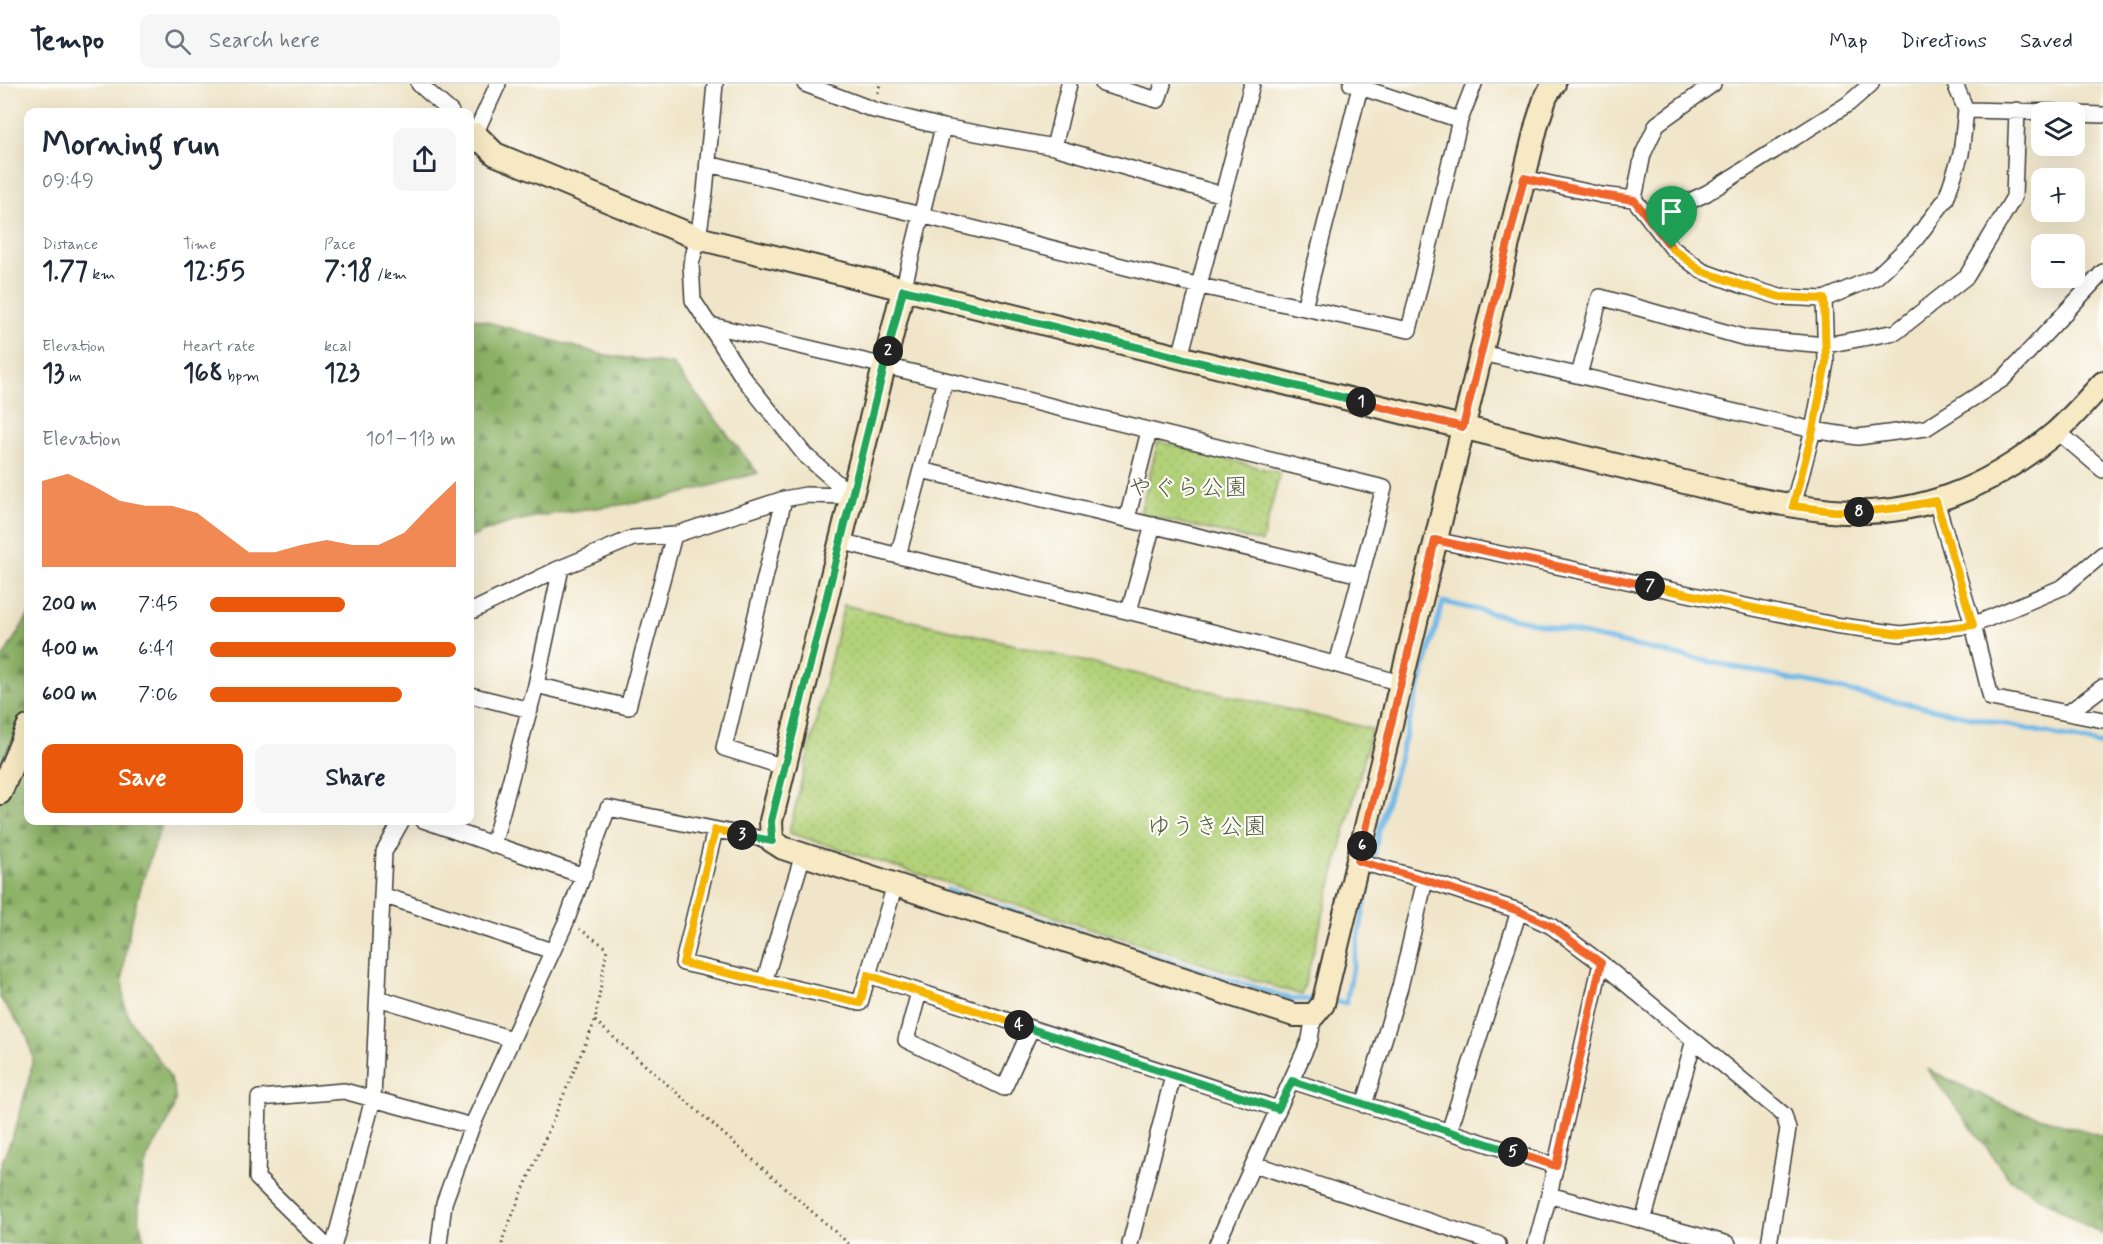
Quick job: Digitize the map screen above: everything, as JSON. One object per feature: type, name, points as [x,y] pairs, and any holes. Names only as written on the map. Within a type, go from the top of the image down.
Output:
[{"type":"street","points":[[419,84],[446,108]]},
{"type":"street","points":[[474,129],[498,84]]},
{"type":"street","points":[[715,84],[708,164],[698,238],[691,264],[693,300],[742,376],[805,455],[852,496]]},
{"type":"street","points":[[805,84],[874,110],[944,127],[1054,147],[1223,195]]},
{"type":"street","points":[[1054,147],[1070,84]]},
{"type":"street","points":[[1103,84],[1158,100],[1163,84]]},
{"type":"street","points":[[1180,357],[1252,84]]},
{"type":"street","points":[[708,164],[1200,286],[1409,330],[1460,120],[1474,84]]},
{"type":"street","points":[[1217,1244],[1310,1039],[1314,1016],[1323,1004],[1537,124],[1546,96],[1554,84]]},
{"type":"street","points":[[1634,200],[1643,154],[1657,124],[1713,84]]},
{"type":"street","points":[[1650,220],[1707,193],[1848,104],[1871,84]]},
{"type":"street","points":[[1524,178],[1634,200],[1672,248],[1702,271],[1780,297],[1824,299],[1876,277],[1922,232],[1946,199],[1962,154],[1966,110],[1955,84]]},
{"type":"street","points":[[1304,308],[1356,85],[1460,120]]},
{"type":"street","points":[[1966,110],[2031,111]]},
{"type":"street","points":[[1579,375],[1600,297],[1746,338],[1826,345],[1896,332],[1967,276],[2014,197],[2017,110]]},
{"type":"street","points":[[2085,114],[2103,115]]},
{"type":"street","points":[[772,841],[771,821],[784,767],[944,127]]},
{"type":"street","points":[[474,137],[495,154],[698,238],[1793,506],[1868,512],[1936,501],[1966,491],[1994,477],[2025,457],[2057,431],[2103,383]]},
{"type":"street","points":[[1482,353],[1813,430],[1858,437],[1926,428],[2003,379],[2103,272]]},
{"type":"street","points":[[1793,506],[1813,430],[1826,362],[1824,299]]},
{"type":"street","points":[[710,325],[1384,488],[1337,664]]},
{"type":"street","points":[[898,556],[945,380]]},
{"type":"street","points":[[1127,519],[1149,431]]},
{"type":"street","points":[[2057,431],[2103,470]]},
{"type":"street","points":[[921,470],[1360,574]]},
{"type":"street","points":[[474,610],[561,568],[633,538],[674,535],[784,498],[806,495],[852,496]]},
{"type":"street","points":[[784,498],[724,748],[784,767]]},
{"type":"street","points":[[1936,501],[1973,625],[1991,698],[2103,720]]},
{"type":"street","points":[[1129,611],[1153,525]]},
{"type":"street","points":[[536,685],[628,707],[674,535]]},
{"type":"street","points":[[1435,540],[1834,625],[1901,634],[1973,625],[2063,587],[2103,554]]},
{"type":"street","points":[[840,541],[1129,611],[1337,664],[1400,683]]},
{"type":"street","points":[[493,845],[530,710],[561,568]]},
{"type":"street","points":[[2068,713],[2103,687]]},
{"type":"street","points":[[474,696],[530,710]]},
{"type":"street","points":[[0,793],[24,736]]},
{"type":"street","points":[[439,1244],[444,1203],[472,1126],[566,922],[609,808],[772,841],[783,849],[1294,1015],[1314,1016]]},
{"type":"street","points":[[334,1244],[374,1099],[384,852],[399,825]]},
{"type":"street","points":[[437,825],[584,876]]},
{"type":"street","points":[[715,830],[683,963],[860,1003],[895,885]]},
{"type":"street","points":[[764,982],[803,855]]},
{"type":"street","points":[[1358,861],[1519,911],[1551,926],[1601,963],[1784,1115],[1788,1129],[1769,1244]]},
{"type":"street","points":[[1364,1105],[1401,987],[1425,880]]},
{"type":"street","points":[[382,895],[552,951]]},
{"type":"street","points":[[1449,1132],[1519,911]]},
{"type":"street","points":[[1536,1244],[1556,1166],[1601,963]]},
{"type":"street","points":[[868,975],[1278,1109]]},
{"type":"street","points":[[919,992],[906,1040],[1004,1088],[1031,1029]]},
{"type":"street","points":[[378,998],[512,1039]]},
{"type":"street","points":[[1643,1221],[1694,1040]]},
{"type":"street","points":[[1130,1244],[1173,1076]]},
{"type":"street","points":[[1292,1081],[1556,1166]]},
{"type":"street","points":[[324,1244],[257,1178],[260,1098],[344,1091],[472,1126]]},
{"type":"street","points":[[1254,1164],[1498,1244]]},
{"type":"street","points":[[1549,1195],[1728,1244]]},
{"type":"path","points":[[502,1244],[595,1022],[607,948],[571,923],[566,922]]},
{"type":"path","points":[[595,1022],[849,1244]]},
{"type":"green space","points":[[474,318],[604,355],[672,364],[758,473],[659,499],[539,516],[492,528],[474,536]]},
{"type":"green space","name":"やぐら公園","points":[[1158,441],[1280,473],[1262,542],[1140,514]]},
{"type":"green space","name":"ゆうき公園","points":[[844,605],[1372,729],[1302,995],[789,833]]},
{"type":"green space","points":[[24,623],[24,825],[162,825],[132,918],[123,972],[123,996],[128,1015],[163,1065],[173,1086],[175,1097],[172,1113],[150,1152],[144,1170],[139,1208],[145,1244],[0,1244],[0,1168],[17,1124],[33,1057],[27,1035],[0,998],[0,662]]},
{"type":"green space","points":[[1927,1069],[2009,1108],[2103,1136],[2103,1235],[2010,1179]]},
{"type":"waterway","points":[[1330,1001],[1346,1003],[1378,834],[1443,602],[1640,647],[2103,745]]},
{"type":"waterway","points":[[947,890],[1292,999],[1317,1000]]},
{"type":"route","points":[[1524,178],[1634,200],[1672,248],[1702,271],[1741,285],[1780,297],[1824,299],[1826,362],[1813,430],[1793,506],[1868,512],[1936,501],[1973,625],[1901,634],[1834,625],[1435,540],[1358,861],[1519,911],[1551,926],[1601,963],[1556,1166],[1292,1081],[1278,1109],[868,975],[860,1003],[683,963],[715,830],[772,841],[771,821],[903,290],[1463,427],[1524,178]]}]
